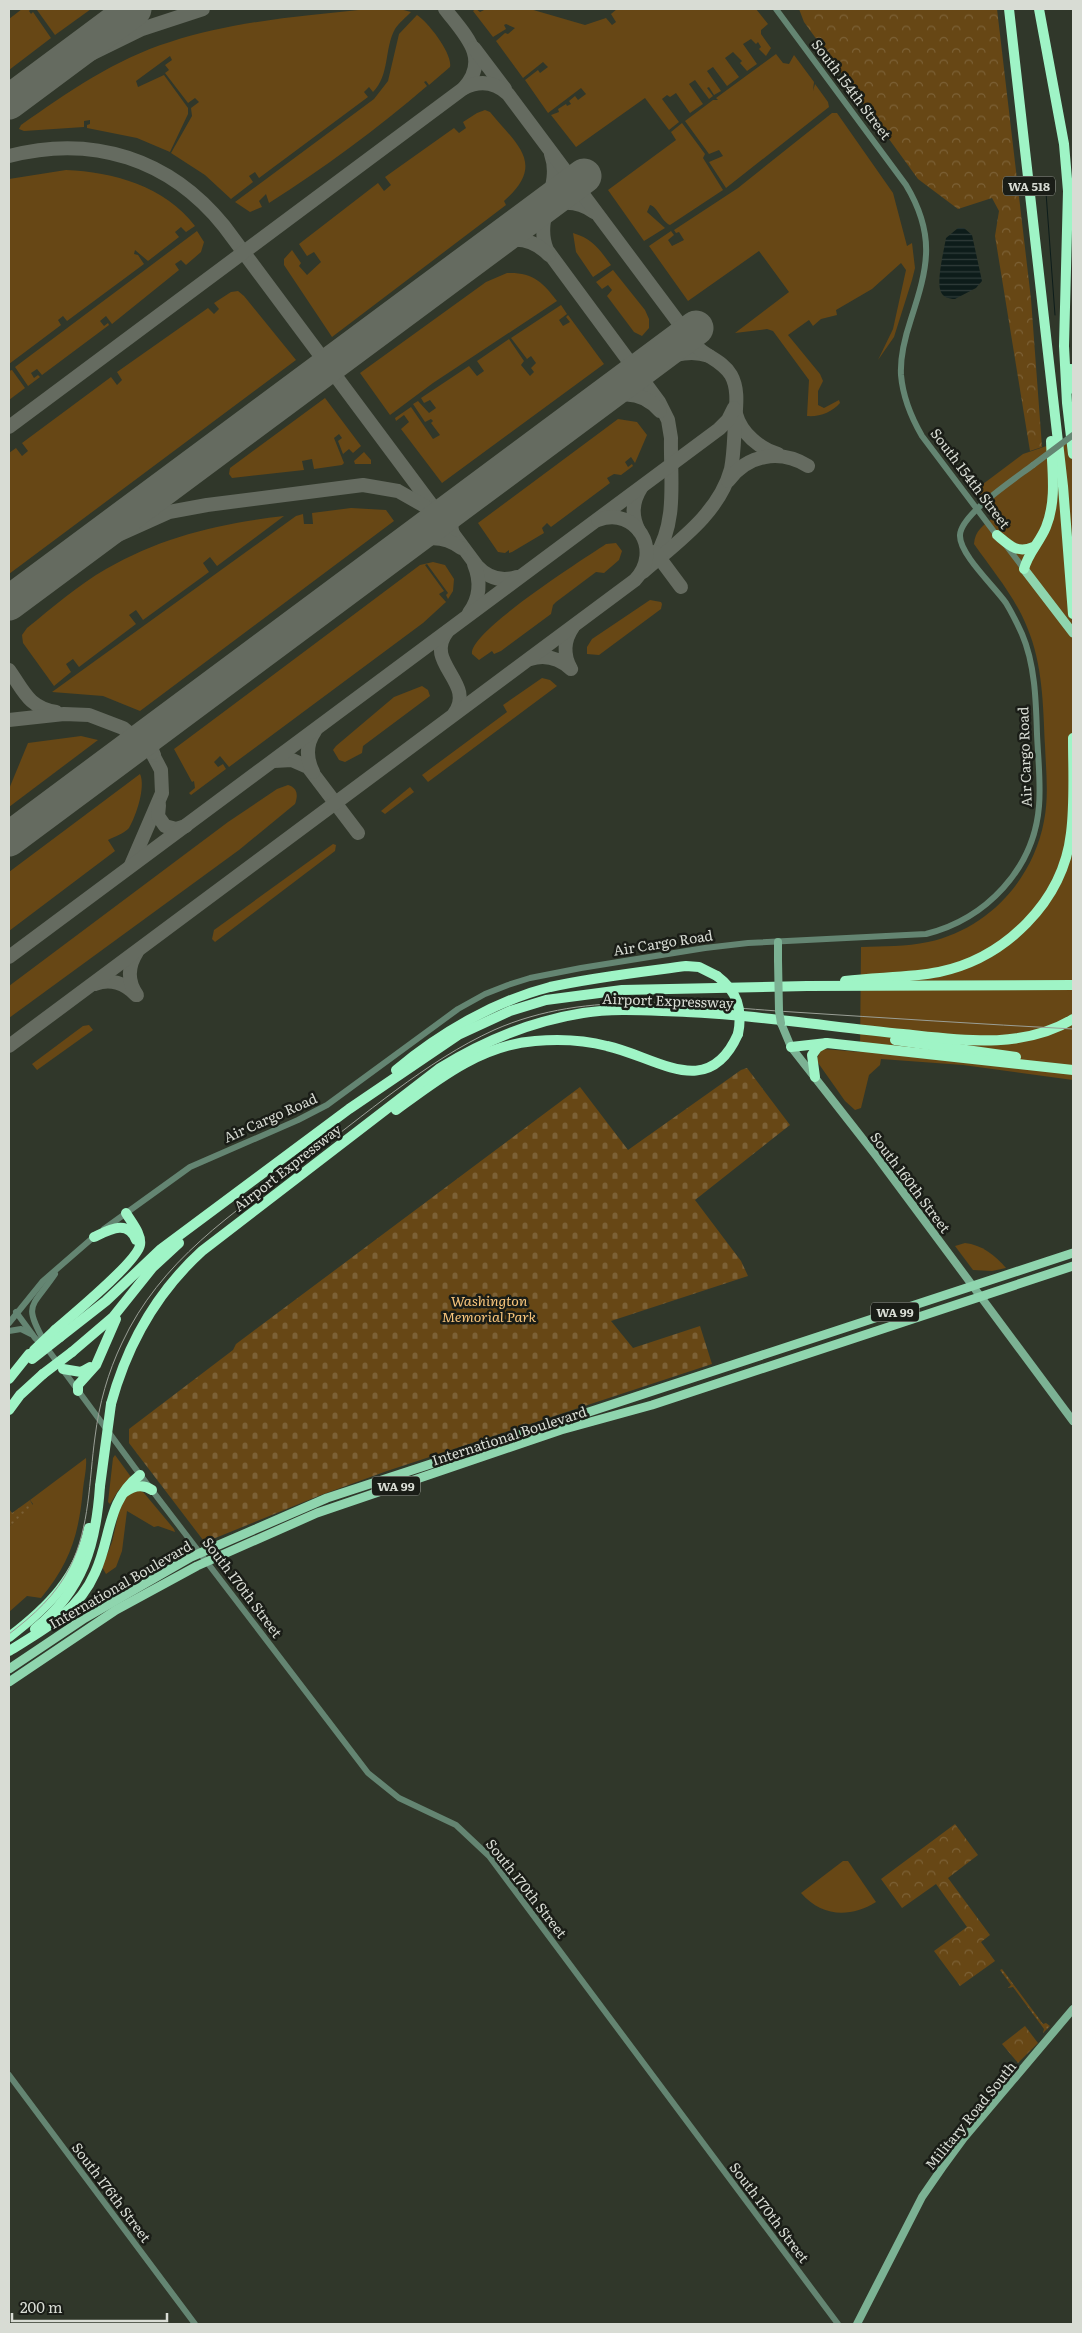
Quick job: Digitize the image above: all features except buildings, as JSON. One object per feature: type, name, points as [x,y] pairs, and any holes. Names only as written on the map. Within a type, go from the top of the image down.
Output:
[{"type":"highway","name":"WA 518","points":[[1009,9],[1064,495],[1073,614]]},
{"type":"highway","name":"WA 518","points":[[1039,9],[1064,144],[1068,191],[1065,374],[1073,454]]},
{"type":"highway","points":[[1066,279],[1073,389]]},
{"type":"highway","points":[[1024,569],[1033,547],[1045,529],[1051,512],[1053,494],[1048,363]]},
{"type":"highway","points":[[997,535],[1017,550],[1033,547]]},
{"type":"highway","points":[[807,986],[937,972],[975,961],[1012,938],[1029,922],[1046,899],[1067,854],[1071,834],[1073,738]]},
{"type":"highway","points":[[305,1172],[348,1145],[449,1072],[476,1057],[506,1046],[534,1041],[584,1042],[608,1046],[668,1067],[693,1072],[701,1071],[719,1061],[733,1045],[738,1034],[741,1015],[738,1002],[726,983],[717,976],[699,967],[686,966],[576,982],[548,988],[513,1000],[441,1036],[411,1057],[349,1109]]},
{"type":"highway","points":[[807,986],[1073,985]]},
{"type":"highway","name":"Airport Expressway","points":[[9,1380],[30,1356],[106,1301],[161,1249],[349,1109],[458,1035],[510,1011],[546,1000],[622,990],[807,986]]},
{"type":"highway","name":"Airport Expressway","points":[[9,1650],[49,1617],[73,1587],[92,1544],[111,1404],[123,1365],[139,1331],[176,1277],[216,1238],[305,1172],[352,1134],[448,1063],[487,1042],[547,1020],[585,1013],[631,1010],[726,1014],[825,1026]]},
{"type":"highway","points":[[825,1026],[948,1039],[1002,1040],[1042,1032],[1073,1019]]},
{"type":"highway","points":[[825,1026],[843,1033],[1073,1065]]},
{"type":"highway","points":[[791,1047],[827,1043],[1073,1070]]},
{"type":"highway","points":[[815,1077],[812,1054],[817,1048],[827,1043]]},
{"type":"highway","points":[[9,1410],[20,1395],[43,1374],[109,1322],[170,1250],[247,1191],[265,1173]]},
{"type":"highway","points":[[58,1334],[136,1254],[140,1244],[139,1235],[126,1213]]},
{"type":"highway","points":[[94,1237],[117,1228],[125,1228],[133,1234],[136,1242],[135,1248],[119,1272]]},
{"type":"highway","points":[[63,1369],[81,1372],[89,1369],[115,1320],[132,1293]]},
{"type":"highway","points":[[78,1391],[78,1384],[96,1365],[115,1320]]},
{"type":"highway","points":[[9,1650],[59,1619],[79,1599],[95,1573],[118,1498],[126,1486],[140,1475]]},
{"type":"highway","points":[[118,1498],[132,1488],[143,1486],[152,1490]]},
{"type":"highway","points":[[9,1637],[39,1613],[72,1573],[87,1538],[96,1505]]},
{"type":"main road","name":"South 154th Street","points":[[1024,569],[1073,633]]},
{"type":"main road","name":"South 160th Street","points":[[778,942],[779,1011],[782,1030],[791,1047],[974,1286],[1073,1421]]},
{"type":"main road","name":"International Boulevard","points":[[9,1669],[65,1630],[201,1552],[327,1498],[1073,1253]]},
{"type":"main road","name":"International Boulevard","points":[[9,1682],[116,1610],[207,1561],[309,1516],[561,1430],[652,1405],[1073,1266]]},
{"type":"main road","points":[[419,1478],[423,1471],[437,1462]]},
{"type":"main road","points":[[51,1653],[52,1646],[62,1639],[65,1630]]},
{"type":"main road","name":"Military Road South","points":[[856,2324],[922,2197],[964,2138],[1073,2009]]},
{"type":"street","name":"South 154th Street","points":[[776,9],[906,185],[916,202],[926,237],[926,266],[902,359],[903,391],[912,420],[922,436],[1024,569]]},
{"type":"street","name":"Air Cargo Road","points":[[9,1323],[43,1281],[94,1237],[202,1160],[298,1120],[327,1105],[458,1009],[485,994],[530,978],[705,948],[778,942],[909,936],[944,930],[961,922],[994,898],[1024,860],[1036,827],[1039,806],[1034,685],[1028,650],[1015,619],[1005,602],[969,556],[961,542],[961,529],[977,510],[1073,435]]},
{"type":"street","points":[[49,1351],[34,1325],[32,1312],[37,1296],[59,1268]]},
{"type":"street","name":"South 170th Street","points":[[16,1312],[35,1338],[49,1351],[63,1369],[140,1475],[201,1552],[368,1773],[399,1798],[456,1825],[489,1856],[838,2324]]},
{"type":"street","points":[[9,1330],[21,1329],[35,1338]]},
{"type":"street","name":"South 176th Street","points":[[9,2075],[195,2324]]},
{"type":"green space","points":[[22,9],[31,9],[29,11],[31,14],[33,12],[51,38],[9,70],[9,19]]},
{"type":"green space","points":[[38,9],[91,9],[55,35]]},
{"type":"green space","points":[[368,9],[400,9],[411,12],[395,29],[389,45],[385,70],[373,92],[369,87],[364,92],[368,97],[259,178],[255,172],[249,176],[253,182],[231,199],[205,175],[171,153],[192,116],[191,108],[199,102],[195,98],[188,103],[165,73],[169,70],[165,65],[172,60],[170,56],[136,81],[138,87],[164,75],[188,108],[188,114],[170,152],[137,138],[87,128],[90,120],[84,121],[84,127],[24,131],[19,129],[21,125],[56,100],[111,67],[170,42],[243,24]]},
{"type":"green space","points":[[476,9],[480,12],[486,9],[530,9],[585,25],[606,18],[612,25],[616,22],[611,14],[617,9],[756,9],[768,24],[761,30],[761,34],[771,48],[766,56],[759,49],[761,47],[758,42],[756,44],[751,39],[743,44],[757,64],[747,71],[740,63],[742,61],[733,52],[725,58],[739,77],[727,86],[713,67],[707,71],[721,91],[714,95],[709,87],[707,88],[713,96],[709,99],[695,80],[689,84],[703,104],[690,113],[676,93],[670,97],[667,95],[662,99],[679,122],[669,130],[645,98],[576,147],[551,115],[559,112],[558,109],[566,104],[567,106],[571,104],[569,101],[575,96],[578,100],[586,94],[581,88],[548,113],[525,80],[538,70],[540,73],[548,67],[543,62],[523,78],[496,41],[505,33],[508,34],[515,28],[506,24],[504,25],[506,29],[493,37],[473,11]]},
{"type":"green space","points":[[799,9],[997,9],[1031,299],[1042,447],[1030,451],[995,236],[999,211],[992,198],[958,209],[918,179],[804,22]]},
{"type":"green space","points":[[417,15],[439,39],[448,54],[450,67],[429,85],[426,81],[424,82],[427,86],[350,148],[269,203],[266,194],[259,201],[262,207],[250,212],[235,202],[374,99],[388,81],[399,34]]},
{"type":"green space","points":[[776,54],[783,63],[789,64],[794,55],[814,82],[813,91],[815,84],[828,102],[829,107],[726,188],[709,162],[723,156],[719,150],[709,154],[685,121],[713,100],[718,100],[716,98]]},
{"type":"green space","points":[[485,110],[490,112],[510,135],[523,155],[525,166],[523,176],[517,188],[504,201],[506,205],[332,337],[284,265],[284,259],[292,250],[301,263],[299,266],[307,275],[321,262],[314,252],[307,256],[299,244],[378,183],[384,191],[391,185],[385,177],[454,128],[459,133],[466,128],[463,122]]},
{"type":"green space","points":[[832,113],[837,113],[893,193],[907,246],[912,243],[915,268],[894,337],[878,360],[893,329],[906,270],[901,263],[872,289],[836,310],[837,315],[821,319],[813,326],[809,320],[788,335],[820,374],[823,381],[818,391],[818,405],[824,408],[839,400],[840,403],[825,413],[817,416],[807,416],[809,380],[773,331],[767,329],[735,333],[789,292],[759,251],[688,301],[649,246],[671,231],[674,235],[668,240],[672,246],[684,240],[679,232],[676,233],[674,230],[738,188]]},
{"type":"green space","points":[[682,123],[705,154],[703,158],[723,190],[670,225],[650,205],[647,212],[665,228],[644,241],[608,190],[676,140],[671,132]]},
{"type":"green space","points":[[66,170],[102,174],[137,184],[169,201],[183,212],[195,226],[186,232],[181,227],[175,232],[179,237],[148,261],[135,250],[134,254],[138,255],[144,264],[67,321],[63,316],[58,320],[61,325],[9,364],[9,179]]},
{"type":"green space","points":[[197,231],[204,242],[201,252],[186,265],[181,260],[175,264],[179,270],[112,324],[106,316],[100,321],[104,326],[108,323],[109,325],[42,375],[37,369],[31,373],[34,378],[38,375],[40,377],[28,386],[15,367]]},
{"type":"green space","points":[[573,233],[591,242],[611,265],[593,277],[576,252]]},
{"type":"green space","points":[[613,270],[645,310],[649,319],[649,328],[642,336],[634,332],[607,296],[612,290],[608,285],[602,289],[596,282]]},
{"type":"green space","points":[[507,273],[530,276],[547,288],[557,301],[433,383],[390,415],[360,373],[486,282]]},
{"type":"green space","points":[[238,291],[296,360],[9,574],[9,453],[16,448],[22,456],[28,451],[22,443],[111,377],[117,385],[122,380],[117,372],[208,308],[214,314],[219,309],[214,303],[231,292]]},
{"type":"green space","points":[[561,305],[567,314],[559,320],[563,326],[570,322],[566,317],[568,315],[604,364],[442,483],[401,429],[409,422],[404,415],[396,421],[395,418],[411,407],[433,439],[440,435],[431,423],[433,421],[431,419],[425,422],[413,404],[418,401],[429,413],[436,408],[430,400],[424,403],[421,398],[469,366],[477,376],[484,371],[477,361],[509,339],[524,361],[521,365],[530,376],[534,372],[531,368],[536,363],[531,356],[527,359],[511,338]]},
{"type":"green space","points":[[12,370],[25,388],[9,400],[9,371]]},
{"type":"green space","points":[[325,398],[361,446],[353,453],[349,449],[343,454],[338,441],[342,438],[339,434],[334,438],[344,463],[342,465],[314,469],[312,459],[302,461],[304,470],[232,478],[229,474],[230,468]]},
{"type":"green space","points":[[618,419],[637,422],[647,435],[635,463],[631,457],[625,462],[628,467],[632,464],[633,466],[621,475],[614,474],[607,478],[610,483],[551,527],[547,523],[542,528],[544,533],[512,552],[509,553],[509,550],[505,553],[498,552],[478,523]]},
{"type":"green space","points":[[1073,437],[1073,1080],[963,1065],[881,1059],[880,1065],[869,1075],[861,1108],[855,1110],[845,1101],[816,1060],[821,1050],[824,1049],[860,1052],[861,947],[920,944],[950,935],[970,926],[988,914],[1018,882],[1030,863],[1038,843],[1046,812],[1047,793],[1044,715],[1039,671],[1032,641],[1022,616],[1003,584],[974,544],[978,532],[994,517],[973,490],[1023,454]]},
{"type":"green space","points":[[364,452],[371,460],[371,464],[355,464],[354,461]]},
{"type":"green space","points":[[351,508],[386,510],[394,521],[140,711],[103,696],[52,692],[296,516],[303,514],[304,524],[313,524],[312,513]]},
{"type":"green space","points":[[284,516],[217,566],[210,557],[203,563],[209,572],[143,620],[136,610],[129,615],[136,624],[79,667],[73,659],[66,664],[71,672],[54,686],[23,643],[22,635],[27,628],[85,582],[127,558],[170,540],[214,527]]},
{"type":"green space","points":[[616,543],[622,551],[619,560],[604,573],[596,572],[556,602],[553,605],[551,614],[501,651],[494,654],[492,651],[479,660],[472,654],[476,644],[507,613],[553,579],[606,544]]},
{"type":"green space","points":[[433,562],[445,565],[454,579],[453,591],[448,599],[446,595],[448,593],[427,564],[425,565],[444,591],[439,594],[446,602],[423,623],[229,767],[220,756],[214,762],[218,767],[223,764],[226,769],[191,795],[189,793],[195,788],[194,781],[192,782],[174,749],[420,565]]},
{"type":"green space","points":[[650,600],[661,602],[661,609],[599,655],[587,654],[587,647],[592,639]]},
{"type":"green space","points":[[542,678],[550,680],[557,686],[428,782],[422,775],[507,712],[503,705]]},
{"type":"green space","points":[[422,686],[428,690],[430,696],[363,746],[362,753],[345,762],[339,760],[333,750],[336,746],[394,697]]},
{"type":"green space","points":[[81,736],[98,740],[9,807],[9,789],[28,743]]},
{"type":"green space","points":[[140,774],[142,780],[141,794],[132,823],[125,832],[108,840],[115,851],[9,931],[9,872]]},
{"type":"green space","points":[[288,785],[294,788],[296,793],[295,804],[239,850],[9,1018],[9,986],[228,822],[277,789]]},
{"type":"green space","points":[[410,787],[414,792],[385,814],[381,811]]},
{"type":"green space","points":[[333,844],[336,845],[335,851],[215,942],[212,939],[214,930]]},
{"type":"green space","points":[[89,1025],[93,1030],[37,1070],[32,1064],[83,1026]]},
{"type":"green space","name":"Washington Memorial Park","points":[[747,1068],[790,1125],[695,1200],[741,1261],[748,1276],[611,1321],[633,1348],[700,1326],[712,1364],[387,1471],[321,1495],[208,1541],[203,1540],[129,1443],[129,1429],[233,1350],[236,1344],[580,1087],[628,1150],[741,1070]]},
{"type":"green space","points":[[965,1243],[988,1251],[1006,1268],[992,1271],[973,1270],[955,1246]]},
{"type":"green space","points":[[115,1455],[131,1477],[118,1491],[110,1504],[108,1502],[113,1458]]},
{"type":"green space","points":[[86,1458],[79,1520],[66,1560],[41,1598],[27,1596],[9,1612],[9,1527],[33,1504],[30,1500]]},
{"type":"green space","points":[[131,1491],[141,1491],[144,1493],[175,1532],[158,1526],[154,1527],[127,1511],[122,1551],[116,1567],[106,1574],[102,1567],[112,1542],[121,1503]]},
{"type":"green space","points":[[30,1500],[33,1506],[9,1527],[9,1509],[12,1513]]},
{"type":"green space","points":[[955,1824],[978,1855],[948,1878],[990,1935],[981,1942],[995,1961],[960,1986],[934,1951],[967,1927],[936,1884],[902,1908],[881,1879]]},
{"type":"green space","points":[[843,1861],[848,1861],[876,1902],[856,1911],[846,1913],[827,1911],[809,1901],[801,1893]]},
{"type":"green space","points":[[1002,1969],[1043,2024],[1046,2023],[1050,2026],[1043,2033],[1044,2029],[1013,1987],[1008,1988],[1011,1985],[1000,1970]]},
{"type":"green space","points":[[1025,2026],[1038,2043],[1018,2063],[1002,2044]]},
{"type":"shaded area","points":[[958,228],[964,228],[972,235],[982,281],[976,288],[953,299],[942,294],[939,281],[946,238]]},
{"type":"waterway","points":[[1045,179],[1055,315]]},
{"type":"taxiway","points":[[40,79],[142,29],[203,9]]},
{"type":"taxiway","points":[[445,9],[466,37],[475,56],[475,67],[472,77],[464,88]]},
{"type":"taxiway","points":[[474,48],[505,89]]},
{"type":"taxiway","points":[[9,427],[464,88],[482,83],[493,85],[508,94],[696,346],[719,362],[734,380],[736,398],[733,452],[731,469],[725,485],[707,514],[682,539],[643,572]]},
{"type":"taxiway","points":[[9,156],[40,150],[70,148],[100,151],[128,158],[154,169],[179,184],[203,203],[224,226],[477,566],[495,578],[517,577]]},
{"type":"taxiway","points":[[551,154],[554,166],[553,178],[543,226],[547,250],[659,402],[668,420],[671,438],[672,484],[670,515],[667,529],[655,557]]},
{"type":"taxiway","points":[[500,238],[533,214],[556,204],[581,205],[594,212]]},
{"type":"taxiway","points":[[450,275],[486,250],[510,240],[523,240],[536,245],[549,255]]},
{"type":"taxiway","points":[[607,396],[641,371],[668,358],[681,354],[695,353],[709,356]]},
{"type":"taxiway","points":[[558,430],[595,405],[608,398],[621,395],[634,395],[647,400],[660,411]]},
{"type":"taxiway","points":[[9,957],[719,429],[728,420],[734,408]]},
{"type":"taxiway","points":[[736,414],[742,428],[752,439],[771,452],[778,454]]},
{"type":"taxiway","points":[[728,481],[745,465],[765,457],[786,457],[808,466]]},
{"type":"taxiway","points":[[453,534],[451,524],[453,515],[458,507],[473,493],[498,475]]},
{"type":"taxiway","points":[[45,576],[120,534],[169,512],[207,505],[363,485],[398,491],[430,509]]},
{"type":"taxiway","points":[[639,531],[635,520],[634,504],[641,488]]},
{"type":"taxiway","points":[[9,1046],[635,580],[643,569],[646,556],[646,545],[641,534],[634,525],[624,519],[612,517],[598,520]]},
{"type":"taxiway","points":[[365,574],[399,550],[423,540],[435,538],[448,541],[461,548]]},
{"type":"taxiway","points":[[655,552],[681,587]]},
{"type":"taxiway","points":[[469,613],[473,607],[478,589],[478,577],[474,564]]},
{"type":"taxiway","points":[[530,659],[552,658],[562,662],[571,669],[568,664],[566,642],[573,627]]},
{"type":"taxiway","points":[[447,632],[441,643],[441,654],[459,692],[459,703],[454,714]]},
{"type":"taxiway","points":[[9,670],[33,702],[47,710],[56,712]]},
{"type":"taxiway","points":[[9,720],[64,714],[89,715],[123,728],[151,751],[161,770],[162,793],[131,865]]},
{"type":"taxiway","points":[[154,755],[151,742],[153,737],[161,727],[176,715]]},
{"type":"taxiway","points":[[313,772],[309,762],[308,751],[315,731]]},
{"type":"taxiway","points":[[103,769],[126,752],[139,748],[146,749],[152,753]]},
{"type":"taxiway","points":[[274,761],[292,760],[308,767],[358,833]]},
{"type":"taxiway","points":[[159,805],[158,816],[165,826],[176,829],[186,826]]},
{"type":"taxiway","points":[[137,952],[130,968],[130,979],[137,995]]},
{"type":"taxiway","points":[[95,984],[106,981],[117,983],[127,987],[136,995]]},
{"type":"runway","points":[[9,102],[134,9]]},
{"type":"runway","points":[[9,603],[584,176]]},
{"type":"runway","points":[[9,839],[696,328]]},
{"type":"tram line","points":[[9,1634],[36,1612],[58,1587],[77,1552],[88,1503],[97,1425],[105,1388],[112,1365],[122,1343],[156,1287],[178,1263],[225,1220],[396,1090],[444,1057],[494,1030],[530,1017],[604,1004],[679,1004],[1073,1029]]}]
